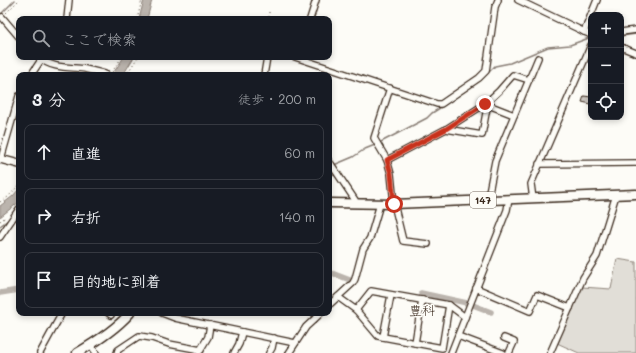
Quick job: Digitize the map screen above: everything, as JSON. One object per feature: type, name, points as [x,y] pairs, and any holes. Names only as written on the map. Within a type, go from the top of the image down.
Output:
[{"type":"highway","name":"147","points":[[332,203],[394,204],[636,194]]},
{"type":"highway","points":[[77,353],[117,327],[127,316]]},
{"type":"main road","points":[[0,159],[16,163]]},
{"type":"street","points":[[67,16],[69,0]]},
{"type":"street","points":[[311,16],[316,0]]},
{"type":"street","points":[[306,60],[440,104],[479,78],[485,72],[487,68],[494,7],[498,0]]},
{"type":"street","points":[[518,0],[588,34]]},
{"type":"street","points":[[584,32],[597,0]]},
{"type":"street","points":[[2,17],[16,33]]},
{"type":"street","points":[[624,32],[636,30]]},
{"type":"street","points":[[533,199],[531,184],[590,48]]},
{"type":"street","points":[[624,48],[636,53]]},
{"type":"street","points":[[488,200],[495,161],[538,58]]},
{"type":"street","points":[[33,72],[40,60]]},
{"type":"street","points":[[44,60],[58,66],[100,72]]},
{"type":"street","points":[[264,72],[266,60]]},
{"type":"street","points":[[387,160],[446,129],[488,101],[514,75],[529,80]]},
{"type":"street","points":[[390,88],[374,138],[387,160],[391,174],[394,204],[403,241],[428,244]]},
{"type":"street","points":[[488,101],[491,106],[514,116]]},
{"type":"street","points":[[446,129],[482,135],[488,101]]},
{"type":"street","points":[[0,159],[16,105]]},
{"type":"street","points":[[539,164],[636,163]]},
{"type":"street","points":[[332,166],[355,200],[355,203]]},
{"type":"street","points":[[550,353],[583,278],[597,256],[616,195]]},
{"type":"street","points":[[451,353],[507,210],[509,199]]},
{"type":"street","points":[[332,302],[353,283],[355,279],[364,249],[370,238],[380,204]]},
{"type":"street","points":[[0,237],[16,213]]},
{"type":"street","points":[[476,288],[530,311],[537,294],[570,308]]},
{"type":"street","points":[[356,310],[371,291],[449,306],[465,317]]},
{"type":"street","points":[[383,337],[391,295]]},
{"type":"street","points":[[338,297],[356,310],[378,336],[442,348],[449,306]]},
{"type":"street","points":[[415,343],[422,300]]},
{"type":"street","points":[[40,353],[60,316]]},
{"type":"street","points":[[170,316],[295,343]]},
{"type":"street","points":[[289,353],[306,327],[318,316]]},
{"type":"street","points":[[117,353],[118,350],[140,336],[200,351],[208,337],[210,325]]},
{"type":"street","points":[[234,353],[239,344],[242,332]]},
{"type":"street","points":[[458,336],[502,353]]},
{"type":"street","points":[[269,353],[272,348],[274,338]]},
{"type":"street","points":[[504,338],[514,342],[509,353]]},
{"type":"street","points":[[90,345],[96,353]]},
{"type":"path","points":[[2,17],[19,0]]},
{"type":"path","points":[[138,16],[142,0]]},
{"type":"path","points":[[111,72],[120,60]]},
{"type":"path","points":[[128,72],[136,60]]},
{"type":"path","points":[[0,202],[8,197],[16,188]]},
{"type":"shaded area","points":[[144,0],[152,0],[148,16],[140,16]]},
{"type":"shaded area","points":[[122,60],[132,60],[125,72],[114,72]]},
{"type":"shaded area","points":[[16,192],[16,204],[0,217],[0,206]]},
{"type":"shaded area","points":[[617,259],[636,262],[636,353],[579,353],[557,343],[582,287],[611,289]]},
{"type":"building","points":[[584,96],[588,97],[588,103],[582,102]]},
{"type":"waterway","points":[[0,15],[15,0]]},
{"type":"waterway","points":[[624,36],[636,34]]},
{"type":"waterway","points":[[459,95],[481,80],[495,66],[510,63],[548,47],[570,45],[588,38]]},
{"type":"waterway","points":[[381,142],[427,118],[443,106]]},
{"type":"waterway","points":[[334,165],[375,145]]},
{"type":"waterway","points":[[0,226],[8,220]]},
{"type":"waterway","points":[[332,273],[350,280]]},
{"type":"waterway","points":[[0,293],[16,290]]},
{"type":"waterway","points":[[421,293],[467,303]]},
{"type":"waterway","points":[[473,305],[491,312]]},
{"type":"district","name":"豊科","points":[[422,310]]},
{"type":"route","points":[[394,204],[393,186],[387,160],[446,129],[485,104]]}]
